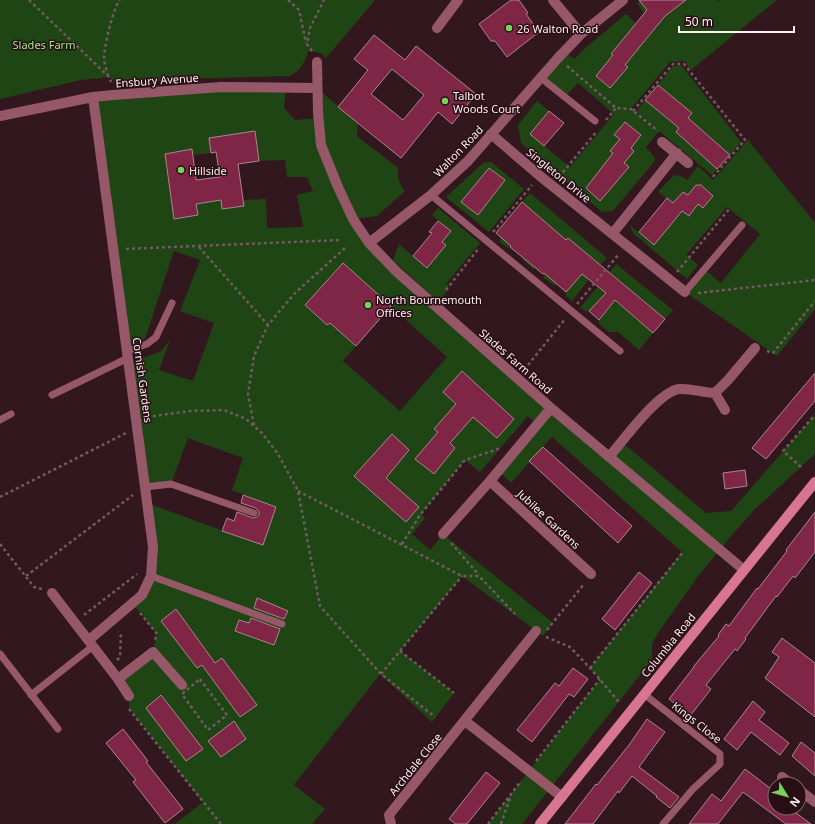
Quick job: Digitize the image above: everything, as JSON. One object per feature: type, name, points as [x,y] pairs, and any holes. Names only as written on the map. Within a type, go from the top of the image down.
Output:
[{"type":"street","points":[[437,28],[458,0]]},
{"type":"street","points":[[553,0],[581,34]]},
{"type":"street","name":"Walton Road","points":[[369,243],[431,196],[468,161],[558,58],[581,34],[624,0]]},
{"type":"street","name":"Slades Farm Road","points":[[317,62],[317,88],[321,146],[353,219],[369,243],[412,286],[551,408],[744,570]]},
{"type":"street","name":"Ensbury Avenue","points":[[0,116],[93,97],[113,95],[221,87],[317,88]]},
{"type":"street","name":"Cornish Gardens","points":[[91,643],[142,595],[151,576],[153,547],[93,97]]},
{"type":"street","name":"Singleton Drive","points":[[491,134],[552,185],[686,292]]},
{"type":"street","points":[[662,142],[688,163]]},
{"type":"street","points":[[613,233],[677,153]]},
{"type":"street","points":[[609,457],[653,405],[669,393],[678,389],[715,393],[755,348]]},
{"type":"street","points":[[715,393],[725,410]]},
{"type":"street","points":[[443,534],[551,408]]},
{"type":"street","name":"Jubilee Gardens","points":[[490,480],[591,574]]},
{"type":"street","name":"Columbia Road","points":[[540,824],[815,482]]},
{"type":"street","points":[[52,593],[118,678],[129,696]]},
{"type":"street","name":"Archdale Close","points":[[391,824],[389,815],[536,631]]},
{"type":"street","points":[[118,678],[153,652],[182,685]]},
{"type":"street","points":[[465,721],[562,797]]},
{"type":"lane","points":[[541,78],[595,121]]},
{"type":"lane","points":[[431,196],[620,351]]},
{"type":"lane","points":[[686,292],[742,224]]},
{"type":"lane","points":[[52,395],[147,344],[156,337],[172,303]]},
{"type":"lane","points":[[0,420],[11,414]]},
{"type":"lane","points":[[145,487],[171,484],[254,513]]},
{"type":"lane","points":[[151,576],[282,624]]},
{"type":"lane","points":[[31,695],[91,643]]},
{"type":"lane","points":[[0,654],[58,729]]},
{"type":"lane","name":"Kings Close","points":[[644,694],[720,754],[720,764],[694,789],[663,824]]},
{"type":"path","points":[[30,0],[109,77]]},
{"type":"path","points":[[113,95],[104,59],[110,24],[117,3],[120,0]]},
{"type":"path","points":[[288,0],[299,10],[306,44],[313,52],[317,62]]},
{"type":"path","points":[[306,44],[310,28],[324,0]]},
{"type":"path","points":[[558,58],[616,108],[631,109],[634,111],[662,135],[662,142]]},
{"type":"path","points":[[634,111],[673,64],[684,64],[745,140],[711,179]]},
{"type":"path","points":[[552,185],[616,108]]},
{"type":"path","points":[[670,280],[730,208]]},
{"type":"path","points":[[113,250],[340,240]]},
{"type":"path","points":[[199,247],[268,325]]},
{"type":"path","points":[[254,425],[248,394],[254,356],[268,325],[294,294],[345,248]]},
{"type":"path","points":[[686,292],[698,293],[815,280]]},
{"type":"path","points":[[755,348],[773,353],[815,301]]},
{"type":"path","points":[[0,497],[136,423],[190,411],[224,410],[246,419],[262,433],[278,454],[298,491],[320,606],[380,674],[435,717]]},
{"type":"path","points":[[801,467],[783,451],[815,415]]},
{"type":"path","points":[[402,544],[420,515],[465,460],[500,449],[505,443]]},
{"type":"path","points":[[26,576],[145,487]]},
{"type":"path","points":[[298,491],[462,576],[479,576]]},
{"type":"path","points":[[443,534],[479,576],[515,614]]},
{"type":"path","points":[[0,544],[34,587],[52,593]]},
{"type":"path","points":[[590,668],[683,552]]},
{"type":"path","points":[[74,622],[152,563]]},
{"type":"path","points":[[591,574],[543,636],[570,647],[619,702]]},
{"type":"path","points":[[380,674],[462,576]]},
{"type":"path","points":[[132,603],[157,634],[153,652]]},
{"type":"path","points":[[400,651],[454,693]]},
{"type":"path","points":[[200,679],[227,715],[208,730],[182,694],[200,679]]},
{"type":"path","points":[[488,824],[600,679]]},
{"type":"path","points":[[129,696],[129,708],[221,824]]},
{"type":"path","points":[[501,824],[512,793]]},
{"type":"green space","name":"Slades Farm","points":[[0,0],[375,0],[326,58],[321,53],[308,51],[302,66],[290,76],[182,79],[120,84],[109,77],[81,80],[0,99]]},
{"type":"green space","points":[[686,0],[717,0],[718,2],[720,0],[777,0],[691,70],[684,61],[670,62],[631,109],[659,131],[646,147],[655,158],[654,162],[613,211],[601,211],[521,143],[518,125],[537,101],[549,111],[530,134],[570,167],[614,114],[578,83],[565,97],[541,78],[564,51],[574,59],[626,14],[636,23],[611,54],[613,55],[596,76],[610,88],[627,67],[625,65],[654,30],[640,18],[644,13],[637,3],[640,1],[672,11]],"holes":[[[625,122],[641,135],[631,148],[634,151],[624,163],[629,167],[600,200],[586,188],[614,154],[610,151],[620,139],[614,135]]]},
{"type":"green space","points":[[673,66],[682,66],[741,142],[730,155],[688,118],[692,113],[658,85]]},
{"type":"green space","points":[[286,87],[284,108],[295,120],[319,118],[317,88],[358,123],[357,136],[398,168],[399,180],[405,191],[377,216],[353,219],[369,243],[609,457],[622,442],[706,513],[731,511],[815,415],[815,454],[754,510],[699,575],[658,633],[652,644],[652,660],[522,824],[488,824],[600,679],[590,668],[682,552],[552,437],[511,483],[498,471],[537,424],[528,416],[480,472],[465,460],[421,514],[425,518],[412,534],[430,550],[443,534],[553,623],[543,636],[462,576],[400,651],[454,693],[432,722],[380,674],[294,785],[325,809],[312,824],[175,824],[203,802],[129,708],[129,696],[118,679],[153,652],[157,634],[132,603],[151,576],[147,503],[262,545],[276,508],[232,490],[243,458],[188,438],[171,484],[145,487],[129,364],[161,351],[170,340],[159,370],[193,381],[214,323],[180,311],[200,260],[174,251],[145,339],[126,347],[93,97]],"holes":[[[209,138],[259,161],[285,160],[287,177],[307,177],[313,191],[297,195],[303,227],[267,228],[266,199],[243,200],[244,206],[223,209],[221,200],[196,204],[198,215],[174,218],[165,154],[191,149],[192,155],[211,153]],[[343,263],[447,357],[400,411],[343,361],[356,346],[341,333],[346,304],[327,325],[305,305]]]},
{"type":"green space","points":[[645,100],[679,128],[676,132],[717,169],[712,175],[636,112]]},
{"type":"green space","points":[[748,140],[815,223],[815,309],[777,356],[685,292],[705,270],[721,283],[760,234],[727,207],[686,255],[698,265],[687,279],[634,234],[631,229],[632,223],[632,227],[654,244],[682,211],[689,216],[698,204],[703,208],[713,196],[698,183],[688,195],[682,192],[673,203],[658,192],[674,175],[681,176],[687,180],[698,166],[713,180]]},
{"type":"green space","points":[[491,162],[524,189],[489,232],[446,197],[483,163]],"holes":[[[489,168],[505,180],[496,191],[461,202]]]},
{"type":"green space","points":[[530,193],[607,258],[600,265],[568,238],[566,240],[522,202]]},
{"type":"green space","points":[[438,208],[480,243],[446,284],[449,286],[446,290],[447,291],[438,302],[393,260],[399,244],[427,268],[446,245],[442,242],[451,231],[432,215]]},
{"type":"green space","points":[[509,217],[589,279],[572,301],[566,296],[566,292],[558,285],[554,285],[544,278],[543,274],[536,268],[533,269],[510,247],[507,248],[500,242],[500,237],[496,233]]},
{"type":"green space","points":[[616,264],[673,310],[665,319],[610,272]]},
{"type":"green space","points":[[598,286],[653,333],[639,350],[618,332],[609,332],[599,324],[599,319],[589,311],[585,311],[580,308]]},
{"type":"building","name":"26 Walton Road","points":[[511,0],[519,0],[528,13],[526,14],[539,32],[507,57],[495,41],[491,41],[479,24]]},
{"type":"building","points":[[639,0],[686,0],[665,16],[625,65],[628,67],[610,88],[596,76],[613,55],[611,54],[647,10]]},
{"type":"building","name":"Talbot Woods Court","points":[[374,35],[405,60],[416,46],[476,94],[452,124],[438,112],[401,158],[338,107],[368,70],[354,59]],"holes":[[[392,69],[424,95],[403,120],[371,94]]]},
{"type":"building","points":[[658,85],[692,113],[688,118],[730,155],[717,169],[676,132],[679,128],[645,100]]},
{"type":"building","points":[[549,111],[564,123],[544,146],[530,134]]},
{"type":"building","points":[[625,122],[641,135],[631,148],[634,151],[624,163],[629,167],[600,201],[586,188],[613,153],[610,151],[620,139],[614,135]]},
{"type":"building","name":"Hillside","points":[[255,131],[259,161],[238,164],[244,206],[222,209],[221,200],[196,204],[198,215],[174,219],[165,154],[192,149],[196,180],[220,177],[216,152],[211,153],[209,138]]},
{"type":"building","points":[[489,168],[505,180],[478,215],[461,202]]},
{"type":"building","points":[[696,185],[701,185],[713,196],[703,208],[698,204],[689,216],[682,211],[654,245],[639,232],[667,198],[673,203],[683,192],[688,195]]},
{"type":"building","points":[[522,202],[566,240],[568,238],[665,319],[653,333],[615,300],[599,320],[589,311],[606,293],[582,274],[566,292],[510,247],[511,246],[496,233]]},
{"type":"building","points":[[438,221],[451,231],[442,242],[446,245],[427,268],[413,256],[432,233],[429,232]]},
{"type":"building","name":"North Bournemouth Offices","points":[[343,263],[391,306],[356,346],[330,323],[327,325],[305,305]]},
{"type":"building","points":[[462,371],[514,419],[497,438],[473,417],[450,443],[455,448],[434,474],[415,459],[438,432],[434,429],[456,404],[443,392]]},
{"type":"building","points":[[815,373],[815,401],[766,459],[752,448]]},
{"type":"building","points":[[392,434],[409,450],[386,478],[419,507],[406,522],[354,476]]},
{"type":"building","points":[[543,447],[632,526],[618,543],[529,461]]},
{"type":"building","points":[[745,470],[747,486],[725,489],[723,473]]},
{"type":"building","points":[[243,495],[276,507],[263,545],[222,531],[227,518],[234,521],[237,512],[253,518],[259,515],[256,508],[241,503]]},
{"type":"building","points":[[815,512],[815,552],[795,578],[793,576],[777,597],[776,596],[737,651],[735,649],[706,685],[711,689],[690,716],[669,699],[719,636],[718,635],[726,624],[729,626],[757,588],[758,589]]},
{"type":"building","points":[[639,572],[652,583],[615,630],[602,619]]},
{"type":"building","points":[[257,598],[288,611],[284,619],[254,608]]},
{"type":"building","points":[[176,609],[215,663],[222,658],[257,705],[240,717],[202,665],[197,668],[161,621]]},
{"type":"building","points":[[251,618],[280,629],[274,645],[235,631],[239,620],[249,623]]},
{"type":"building","points":[[782,638],[815,663],[815,717],[765,678],[779,657],[772,652]]},
{"type":"building","points":[[573,668],[588,679],[574,697],[569,694],[532,742],[517,730],[555,683],[559,686]]},
{"type":"building","points":[[161,695],[203,749],[186,761],[146,708]]},
{"type":"building","points":[[753,701],[765,712],[759,720],[789,743],[780,755],[751,732],[737,750],[724,739]]},
{"type":"building","points":[[647,719],[665,732],[639,767],[679,797],[670,808],[632,776],[619,793],[618,791],[593,824],[565,824],[629,745]]},
{"type":"building","points":[[234,721],[246,739],[221,757],[208,741]]},
{"type":"building","points":[[123,729],[148,761],[146,762],[183,809],[165,823],[133,782],[136,780],[106,743]]},
{"type":"building","points":[[801,742],[815,753],[815,776],[792,756]]},
{"type":"building","points":[[745,769],[767,786],[767,810],[743,792],[718,824],[689,824],[712,794],[721,801]]},
{"type":"building","points":[[486,772],[500,783],[467,824],[456,824],[449,819]]},
{"type":"building","points":[[775,816],[800,816],[811,824],[786,824]]},
{"type":"place","name":"26 Walton Road","points":[[509,28]]},
{"type":"place","name":"Talbot Woods Court","points":[[445,101]]},
{"type":"place","name":"Hillside","points":[[181,170]]},
{"type":"place","name":"North Bournemouth Offices","points":[[368,305]]}]
